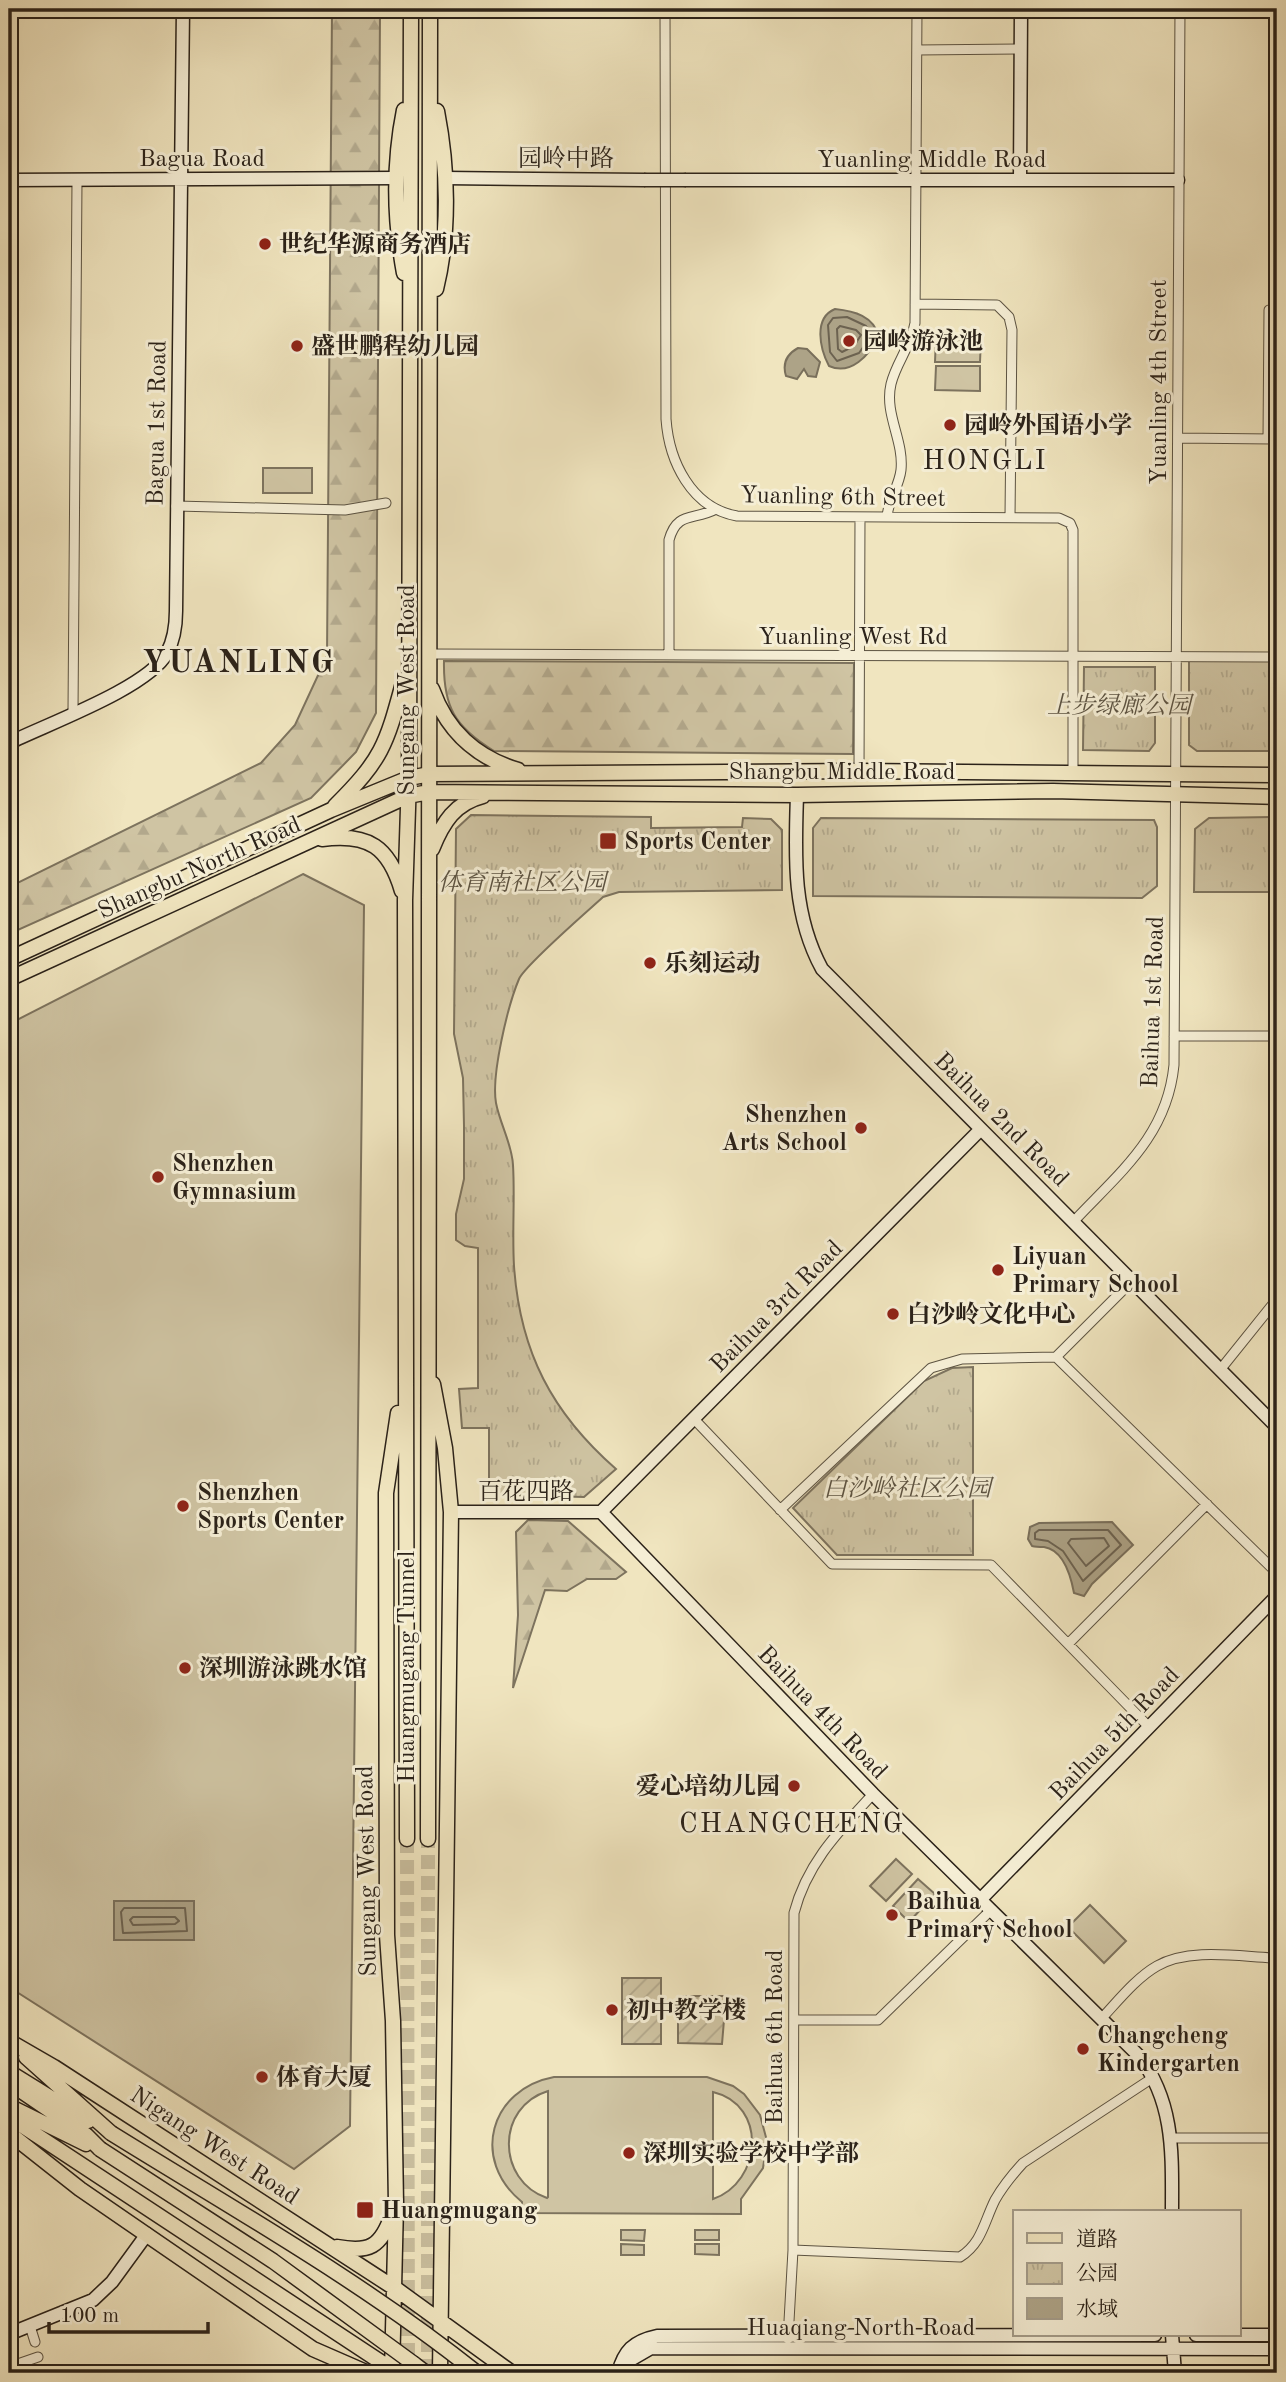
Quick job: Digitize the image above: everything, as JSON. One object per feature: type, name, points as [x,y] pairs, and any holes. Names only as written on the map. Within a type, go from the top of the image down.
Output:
[{"type":"main road","name":"Sungang West Road","points":[[407,1494],[404,1369],[405,900],[409,778],[411,9]]},
{"type":"main road","name":"Sungang West Road","points":[[429,1494],[430,9]]},
{"type":"main road","points":[[410,310],[399,245],[396,155],[411,77]]},
{"type":"main road","points":[[430,77],[444,156],[445,178],[443,250],[430,314]]},
{"type":"main road","points":[[331,810],[368,773],[380,755],[388,738],[408,665]]},
{"type":"main road","points":[[429,681],[444,718],[460,738],[495,761],[533,774]]},
{"type":"main road","points":[[408,698],[429,698]]},
{"type":"main road","name":"Shangbu Middle Road","points":[[409,778],[429,774],[859,771],[1277,775]]},
{"type":"main road","name":"Shangbu North Road","points":[[13,955],[331,810],[409,778]]},
{"type":"main road","name":"Shangbu Middle Road","points":[[408,796],[429,792],[797,795],[1053,791],[1277,797]]},
{"type":"main road","points":[[429,871],[433,847],[451,813],[472,799],[501,793]]},
{"type":"main road","name":"Shangbu North Road","points":[[9,979],[408,796]]},
{"type":"main road","points":[[314,839],[352,838],[377,846],[393,866],[405,900]]},
{"type":"main road","points":[[405,1021],[429,1020]]},
{"type":"main road","name":"Sungang West Road","points":[[394,2372],[396,2204],[393,2021],[387,1923],[386,1493],[404,1369]]},
{"type":"main road","name":"Sungang West Road","points":[[428,1371],[437,1392],[446,1448],[451,1511],[440,2373]]},
{"type":"main road","name":"Huangmugang Tunnel","points":[[407,1494],[407,1839]]},
{"type":"main road","name":"Huangmugang Tunnel","points":[[428,1839],[429,1494]]},
{"type":"main road","name":"Nigang West Road","points":[[9,2042],[54,2067],[396,2289],[512,2373]]},
{"type":"main road","name":"Nigang West Road","points":[[9,2042],[111,2133]]},
{"type":"main road","name":"Nigang West Road","points":[[9,2072],[342,2276],[433,2338],[477,2373]]},
{"type":"main road","points":[[9,2083],[86,2135],[100,2149]]},
{"type":"main road","points":[[9,2106],[100,2149],[273,2261],[420,2369]]},
{"type":"main road","points":[[9,2117],[394,2372]]},
{"type":"main road","points":[[9,2133],[48,2166],[313,2348],[368,2373]]},
{"type":"main road","points":[[328,2245],[359,2250],[374,2245],[386,2233],[396,2204]]},
{"type":"street","name":"Bagua 1st Road","points":[[9,743],[146,677],[167,654],[176,626],[183,9]]},
{"type":"street","name":"Yuanling 6th Street","points":[[665,9],[667,426],[679,471],[695,493],[716,509],[737,516],[1059,518],[1070,523],[1073,530],[1073,772]]},
{"type":"street","points":[[887,517],[888,505],[901,470],[901,449],[890,408],[891,386],[913,335],[917,9]]},
{"type":"street","points":[[1020,180],[1021,9]]},
{"type":"street","name":"Yuanling 4th Street","points":[[1177,773],[1180,9]]},
{"type":"street","points":[[917,50],[1021,49]]},
{"type":"street","name":"Bagua Road","points":[[9,180],[396,178]]},
{"type":"street","name":"园岭中路","points":[[445,178],[686,180]]},
{"type":"street","name":"Yuanling Middle Road","points":[[686,180],[1178,180]]},
{"type":"street","points":[[73,712],[77,181]]},
{"type":"street","points":[[915,300],[997,305],[1009,317],[1012,330],[1010,517]]},
{"type":"street","points":[[1178,439],[1273,439],[1269,310]]},
{"type":"street","points":[[176,506],[345,510],[386,503]]},
{"type":"street","points":[[669,655],[669,540],[673,526],[684,518],[704,516],[716,509]]},
{"type":"street","points":[[859,771],[860,517]]},
{"type":"street","name":"Yuanling West Rd","points":[[429,654],[1277,657]]},
{"type":"street","name":"Baihua 1st Road","points":[[1074,1221],[1153,1134],[1162,1117],[1172,1079],[1177,773]]},
{"type":"street","name":"Baihua 2nd Road","points":[[797,795],[796,891],[808,944],[833,981],[1277,1427]]},
{"type":"street","points":[[1174,1036],[1277,1036]]},
{"type":"street","name":"Baihua 3rd Road","points":[[601,1512],[981,1129]]},
{"type":"street","points":[[780,1510],[931,1368],[962,1359],[1056,1357],[1132,1280]]},
{"type":"street","points":[[1220,1370],[1277,1299]]},
{"type":"street","points":[[1056,1357],[1277,1573]]},
{"type":"street","points":[[694,1419],[832,1564],[991,1565],[1149,1727]]},
{"type":"street","points":[[1068,1644],[1207,1504]]},
{"type":"street","name":"百花四路","points":[[451,1511],[601,1512]]},
{"type":"street","name":"Baihua 4th Road","points":[[601,1512],[873,1794],[1101,2019]]},
{"type":"street","name":"Baihua 5th Road","points":[[980,1900],[1277,1596]]},
{"type":"street","name":"Baihua 6th Road","points":[[788,2342],[793,2250],[795,2020],[792,1930],[799,1895],[815,1861],[873,1794]]},
{"type":"street","points":[[795,2020],[877,2020],[991,1910]]},
{"type":"street","points":[[1172,2210],[1168,2113],[1154,2077],[1139,2056],[1101,2019],[1148,1972],[1164,1962],[1194,1956],[1277,1958]]},
{"type":"street","points":[[793,2250],[960,2257],[978,2242],[1008,2178],[1023,2163],[1154,2077]]},
{"type":"street","points":[[1171,2138],[1277,2138]]},
{"type":"street","points":[[9,2334],[93,2300],[112,2282],[148,2234]]},
{"type":"street","points":[[30,2326],[35,2342]]},
{"type":"street","points":[[1240,2335],[1277,2335]]},
{"type":"street","name":"Huaqiang North Road","points":[[618,2373],[627,2351],[643,2339],[670,2336],[788,2342],[1277,2349]]},
{"type":"street","name":"Huaqiang North Road","points":[[626,2373],[632,2359],[642,2350],[651,2348],[788,2342],[1103,2336]]},
{"type":"street","points":[[1172,2336],[1175,2373]]},
{"type":"street","points":[[9,2367],[38,2357]]},
{"type":"green space","points":[[332,9],[380,9],[376,713],[356,752],[311,798],[9,934],[9,887],[261,763],[295,725],[327,656]]},
{"type":"green space","points":[[936,337],[981,338],[980,362],[935,362]]},
{"type":"green space","points":[[936,366],[980,366],[980,391],[935,390]]},
{"type":"green space","points":[[263,468],[312,468],[312,493],[263,493]]},
{"type":"green space","points":[[444,661],[854,663],[853,754],[494,751],[470,733],[454,714],[446,691]]},
{"type":"green space","name":"上步绿廊公园","points":[[1189,661],[1277,661],[1277,751],[1197,751],[1189,745]]},
{"type":"green space","name":"上步绿廊公园","points":[[1084,667],[1155,667],[1155,743],[1149,751],[1083,750]]},
{"type":"green space","name":"体育南社区公园","points":[[471,815],[651,817],[651,828],[742,827],[743,818],[771,819],[782,830],[782,890],[619,892],[603,897],[524,972],[510,1005],[498,1058],[495,1091],[513,1165],[513,1253],[517,1297],[523,1326],[543,1379],[574,1426],[616,1469],[584,1497],[497,1495],[489,1487],[489,1428],[462,1428],[459,1389],[478,1388],[478,1248],[465,1246],[456,1240],[456,1214],[464,1179],[464,1126],[463,1078],[454,1034],[456,829]]},
{"type":"green space","points":[[1277,817],[1277,892],[1194,892],[1195,829],[1209,818]]},
{"type":"green space","points":[[821,818],[1154,820],[1157,827],[1157,886],[1142,898],[813,896],[813,828]]},
{"type":"green space","name":"Shenzhen Sports Center","points":[[303,874],[364,905],[350,2126],[294,2169],[9,1987],[9,1024]]},
{"type":"green space","name":"白沙岭社区公园","points":[[973,1367],[973,1555],[837,1555],[793,1508],[924,1381],[952,1368]]},
{"type":"green space","points":[[528,1520],[568,1521],[626,1572],[616,1579],[587,1579],[567,1591],[545,1590],[513,1688],[518,1615],[516,1532]]},
{"type":"green space","points":[[896,1859],[912,1874],[886,1901],[870,1886]]},
{"type":"green space","points":[[918,1879],[935,1894],[909,1922],[893,1906]]},
{"type":"green space","points":[[1090,1905],[1126,1941],[1104,1963],[1068,1927]]},
{"type":"green space","points":[[622,1978],[661,1978],[661,2044],[622,2044]]},
{"type":"green space","points":[[678,1996],[702,1996],[702,2002],[707,2002],[707,1996],[726,1996],[722,2044],[678,2043]]},
{"type":"green space","points":[[554,2077],[707,2077],[733,2086],[744,2094],[760,2115],[767,2141],[763,2168],[741,2199],[741,2214],[522,2213],[522,2202],[506,2185],[496,2166],[492,2147],[494,2128],[502,2111],[515,2096],[532,2084]],"holes":[[[548,2091],[548,2197],[547,2198],[530,2189],[518,2176],[511,2160],[509,2144],[511,2127],[519,2112],[531,2099]],[[713,2092],[731,2100],[743,2112],[750,2127],[752,2144],[749,2161],[741,2177],[729,2190],[713,2199]]]},
{"type":"green space","points":[[621,2230],[645,2230],[644,2241],[621,2240]]},
{"type":"green space","points":[[695,2230],[719,2230],[719,2240],[695,2240]]},
{"type":"green space","points":[[621,2244],[644,2245],[644,2255],[621,2255]]},
{"type":"green space","points":[[695,2244],[719,2244],[719,2255],[695,2254]]},
{"type":"water","name":"园岭游泳池","points":[[835,309],[856,313],[868,319],[879,337],[865,357],[845,368],[829,366],[821,343],[820,334],[824,319]]},
{"type":"water","name":"园岭游泳池","points":[[798,348],[807,349],[820,362],[816,377],[808,376],[804,369],[797,379],[786,376],[786,359]]},
{"type":"water","points":[[1112,1522],[1133,1545],[1092,1584],[1084,1596],[1074,1593],[1068,1572],[1057,1553],[1044,1547],[1032,1546],[1028,1539],[1030,1527],[1039,1523]]},
{"type":"water","points":[[114,1901],[194,1901],[194,1940],[114,1940]]},
{"type":"tunnel","points":[[407,1839],[408,2373]]},
{"type":"tunnel","points":[[428,1839],[428,2373]]},
{"type":"place","name":"世纪华源商务酒店","points":[[265,244]]},
{"type":"place","name":"园岭游泳池","points":[[849,341]]},
{"type":"place","name":"盛世鹏程幼儿园","points":[[297,346]]},
{"type":"place","name":"园岭外国语小学","points":[[950,425]]},
{"type":"place","name":"Sports Center","points":[[608,841]]},
{"type":"place","name":"乐刻运动","points":[[650,963]]},
{"type":"place","name":"Shenzhen Arts School","points":[[861,1128]]},
{"type":"place","name":"Shenzhen Gymnasium","points":[[158,1177]]},
{"type":"place","name":"Liyuan Primary School","points":[[998,1270]]},
{"type":"place","name":"白沙岭文化中心","points":[[893,1314]]},
{"type":"place","name":"Shenzhen Sports Center","points":[[183,1506]]},
{"type":"place","name":"深圳游泳跳水馆","points":[[185,1668]]},
{"type":"place","name":"爱心培幼儿园","points":[[794,1786]]},
{"type":"place","name":"Baihua Primary School","points":[[892,1915]]},
{"type":"place","name":"初中教学楼","points":[[612,2010]]},
{"type":"place","name":"Changcheng Kindergarten","points":[[1083,2049]]},
{"type":"place","name":"体育大厦","points":[[262,2077]]},
{"type":"place","name":"深圳实验学校中学部","points":[[629,2153]]},
{"type":"place","name":"Huangmugang","points":[[365,2210]]},
{"type":"district","name":"HONGLI","points":[[985,459]]},
{"type":"district","name":"YUANLING","points":[[239,661]]},
{"type":"district","name":"CHANGCHENG","points":[[792,1822]]}]
